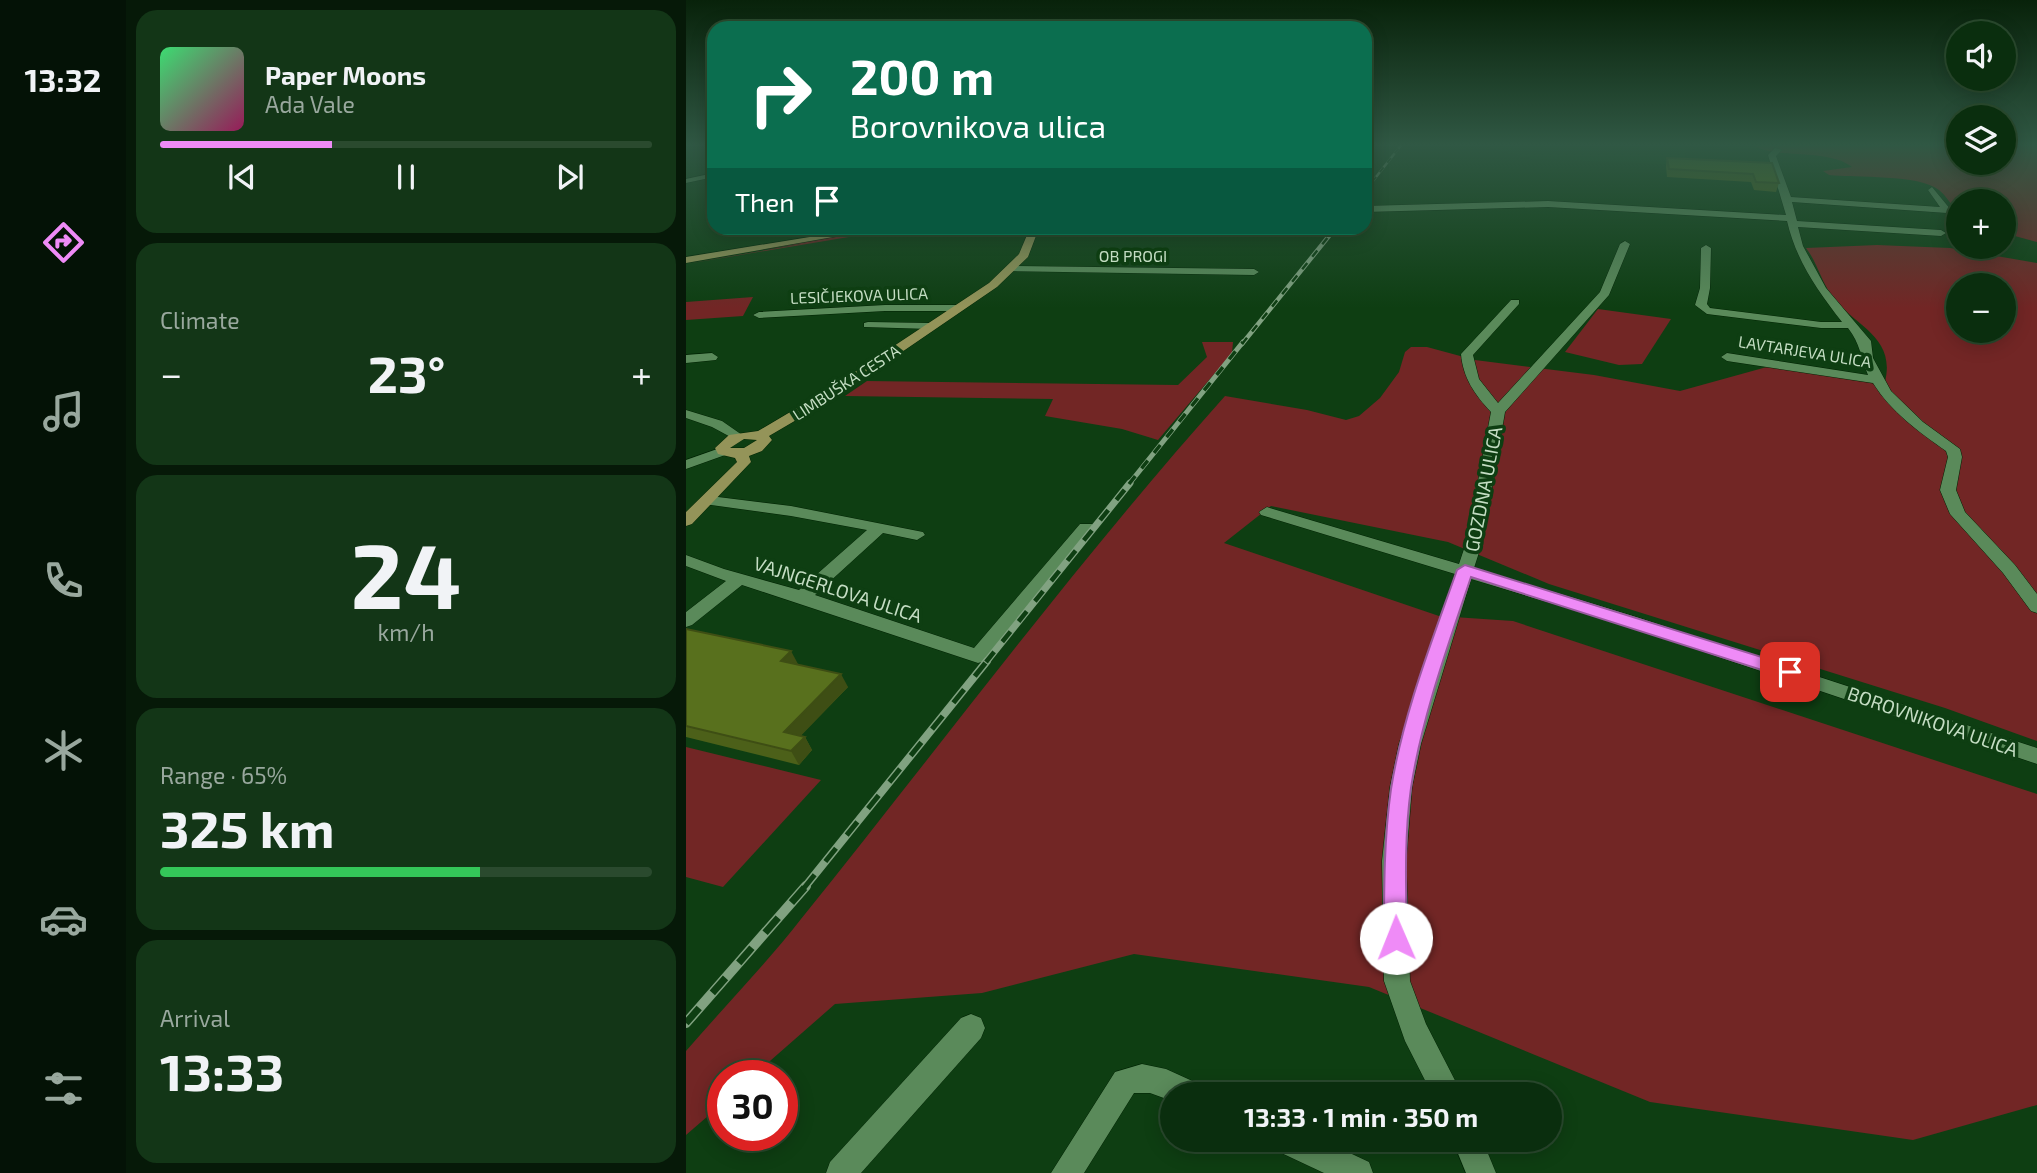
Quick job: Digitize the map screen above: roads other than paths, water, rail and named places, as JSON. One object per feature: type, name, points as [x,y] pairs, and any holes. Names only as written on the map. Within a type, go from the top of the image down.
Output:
[{"type":"main road","points":[[686,260],[837,235]]},
{"type":"main road","name":"LIMBUŠKA CESTA","points":[[738,437],[760,435],[834,392],[988,290],[1012,269],[1029,247],[1032,235]]},
{"type":"main road","name":"LIMBUŠKA CESTA","points":[[686,521],[710,501],[738,470],[744,461],[741,453],[763,443],[764,438],[760,435]]},
{"type":"main road","points":[[738,437],[725,444],[723,451],[741,453]]},
{"type":"street","points":[[1787,199],[1946,210]]},
{"type":"street","name":"LAVTARJEVA ULICA","points":[[1787,199],[1798,246],[1821,289],[1865,341],[1867,358],[1886,394],[1922,428],[1953,449],[1955,457],[1948,491],[1958,514],[2008,569],[2037,607]]},
{"type":"street","points":[[1372,208],[1557,204],[1941,233],[1933,225]]},
{"type":"street","points":[[1916,208],[1924,216]]},
{"type":"street","name":"GOZDNA ULICA","points":[[1442,1082],[1415,1031],[1397,981],[1394,861],[1401,787],[1410,744],[1475,540],[1498,411],[1605,292],[1625,244]]},
{"type":"street","name":"LAVTARJEVA ULICA","points":[[1706,248],[1705,288],[1701,304],[1703,309],[1821,325],[1853,325]]},
{"type":"street","name":"OB PROGI","points":[[1012,269],[1254,272]]},
{"type":"street","points":[[1498,411],[1478,391],[1468,371],[1467,354],[1515,302]]},
{"type":"street","name":"LESIČJEKOVA ULICA","points":[[760,315],[959,308]]},
{"type":"street","name":"LIMBUŠKA CESTA","points":[[868,325],[930,326]]},
{"type":"street","name":"LAVTARJEVA ULICA","points":[[1727,357],[1877,380]]},
{"type":"street","points":[[686,359],[712,358]]},
{"type":"street","points":[[686,414],[717,424],[738,437]]},
{"type":"street","points":[[686,465],[723,451]]},
{"type":"street","points":[[710,501],[790,511],[917,535]]},
{"type":"street","name":"BOROVNIKOVA ULICA","points":[[1267,512],[1465,570],[1790,672],[2037,757]]},
{"type":"street","points":[[802,597],[880,527]]},
{"type":"street","name":"VAJNGERLOVA ULICA","points":[[688,564],[802,597],[978,656],[1086,527]]},
{"type":"street","points":[[686,621],[739,579]]},
{"type":"street","points":[[841,1173],[971,1028]]},
{"type":"street","points":[[1066,1173],[1125,1082],[1146,1078],[1164,1082]]},
{"type":"street","points":[[1313,1152],[1357,1173]]},
{"type":"street","points":[[1472,1152],[1481,1173]]},
{"type":"railway","points":[[1242,344],[1330,235]]},
{"type":"railway","points":[[1129,484],[1243,342]]},
{"type":"railway","points":[[986,662],[1130,483]]},
{"type":"railway","points":[[804,888],[987,661]]},
{"type":"railway","points":[[686,1023],[806,886]]}]
